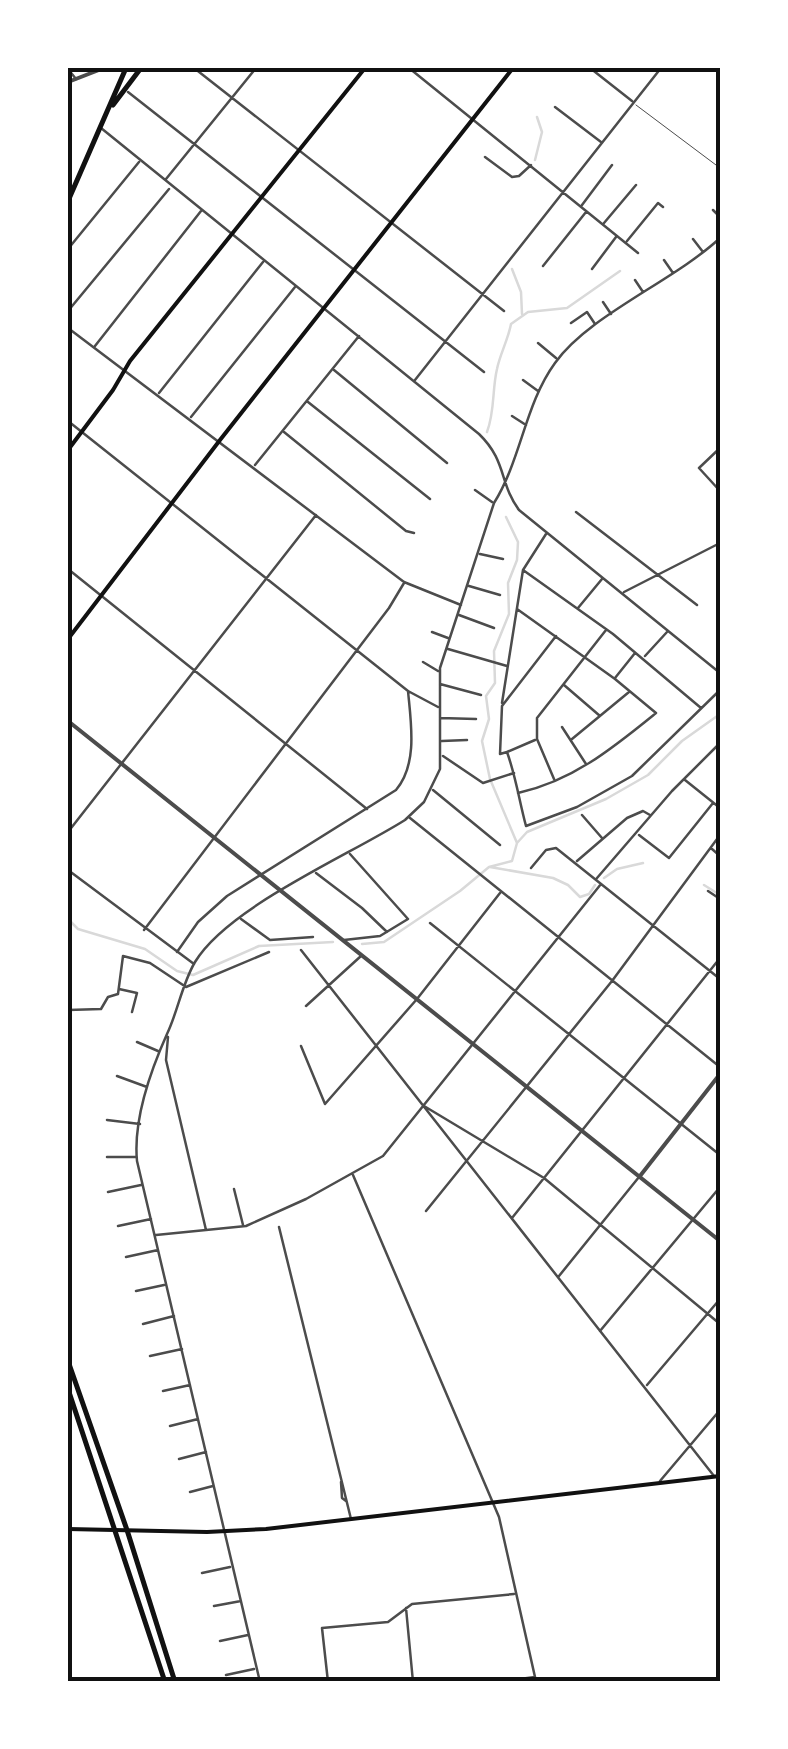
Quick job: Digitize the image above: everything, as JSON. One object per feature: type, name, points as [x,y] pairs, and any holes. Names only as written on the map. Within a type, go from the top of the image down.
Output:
[{"type":"main road","points":[[68,201],[125,68],[141,68]]},
{"type":"main road","points":[[108,111],[141,68]]},
{"type":"main road","points":[[68,450],[114,390],[124,370],[365,68]]},
{"type":"main road","points":[[68,640],[513,68]]},
{"type":"main road","points":[[68,1364],[175,1682]]},
{"type":"main road","points":[[68,1389],[165,1682]]},
{"type":"main road","points":[[68,1529],[225,1531],[718,1476]]},
{"type":"street","points":[[68,82],[104,68]]},
{"type":"street","points":[[194,68],[504,310]]},
{"type":"street","points":[[164,181],[256,68]]},
{"type":"street","points":[[408,68],[638,253]]},
{"type":"street","points":[[590,68],[634,103]]},
{"type":"street","points":[[414,382],[662,68]]},
{"type":"street","points":[[68,69],[76,78]]},
{"type":"street","points":[[124,89],[484,372]]},
{"type":"street","points":[[556,107],[602,143]]},
{"type":"street","points":[[100,127],[485,440],[499,458],[519,510],[720,674]]},
{"type":"street","points":[[485,157],[512,176],[519,176],[531,165]]},
{"type":"street","points":[[68,249],[140,160]]},
{"type":"street","points":[[580,206],[612,165]]},
{"type":"street","points":[[603,224],[636,185]]},
{"type":"street","points":[[68,311],[171,187]]},
{"type":"street","points":[[626,242],[658,203],[664,207]]},
{"type":"street","points":[[713,210],[720,216]]},
{"type":"street","points":[[94,347],[202,211]]},
{"type":"street","points":[[543,266],[587,211]]},
{"type":"street","points":[[592,269],[617,235]]},
{"type":"street","points":[[260,1682],[136,1157],[155,1060],[194,964],[211,942],[240,918],[409,817],[432,789],[442,756],[439,672],[494,503],[507,483],[540,392],[558,358],[596,325],[704,253],[720,238]]},
{"type":"street","points":[[693,239],[704,253]]},
{"type":"street","points":[[158,394],[264,260]]},
{"type":"street","points":[[664,260],[674,274]]},
{"type":"street","points":[[635,280],[644,294]]},
{"type":"street","points":[[190,418],[296,286]]},
{"type":"street","points":[[603,302],[612,315]]},
{"type":"street","points":[[571,323],[587,312],[596,325]]},
{"type":"street","points":[[68,328],[404,582],[461,606]]},
{"type":"street","points":[[254,466],[359,336]]},
{"type":"street","points":[[538,343],[558,358]]},
{"type":"street","points":[[332,369],[447,462]]},
{"type":"street","points":[[523,380],[540,392]]},
{"type":"street","points":[[307,401],[430,500]]},
{"type":"street","points":[[512,416],[527,426]]},
{"type":"street","points":[[68,421],[408,691],[438,707]]},
{"type":"street","points":[[283,431],[406,531],[414,533]]},
{"type":"street","points":[[720,448],[699,468],[720,491]]},
{"type":"street","points":[[474,490],[494,503]]},
{"type":"street","points":[[576,512],[697,605]]},
{"type":"street","points":[[68,832],[317,514]]},
{"type":"street","points":[[537,739],[500,754],[502,706],[522,570],[547,533]]},
{"type":"street","points":[[621,593],[720,543]]},
{"type":"street","points":[[478,554],[502,559]]},
{"type":"street","points":[[68,569],[366,810]]},
{"type":"street","points":[[522,570],[607,629],[702,709]]},
{"type":"street","points":[[578,608],[602,578]]},
{"type":"street","points":[[144,930],[404,582]]},
{"type":"street","points":[[468,585],[500,595]]},
{"type":"street","points":[[517,609],[615,678],[656,713],[587,765],[517,793]]},
{"type":"street","points":[[458,615],[494,628]]},
{"type":"street","points":[[555,780],[537,739],[536,718],[607,629]]},
{"type":"street","points":[[643,658],[668,631]]},
{"type":"street","points":[[432,632],[450,638]]},
{"type":"street","points":[[502,706],[556,636]]},
{"type":"street","points":[[446,648],[507,666]]},
{"type":"street","points":[[615,678],[636,652]]},
{"type":"street","points":[[423,662],[439,672]]},
{"type":"street","points":[[438,683],[481,695]]},
{"type":"street","points":[[562,684],[602,717]]},
{"type":"street","points":[[507,752],[526,826],[576,806],[632,776],[720,690]]},
{"type":"street","points":[[177,952],[206,913],[260,874],[396,790],[407,774],[411,745],[408,691]]},
{"type":"street","points":[[572,739],[630,691]]},
{"type":"street","points":[[438,718],[476,719]]},
{"type":"street","points":[[68,721],[720,1241]]},
{"type":"street","points":[[562,728],[587,765]]},
{"type":"street","points":[[441,740],[467,740]]},
{"type":"street","points":[[154,1235],[244,1227],[302,1201],[386,1152],[598,881],[684,779],[720,743]]},
{"type":"street","points":[[442,756],[488,782],[514,774]]},
{"type":"street","points":[[684,779],[720,808]]},
{"type":"street","points":[[432,789],[500,845]]},
{"type":"street","points":[[637,834],[669,858],[713,803]]},
{"type":"street","points":[[575,863],[636,813],[643,810],[652,816]]},
{"type":"street","points":[[582,815],[602,839]]},
{"type":"street","points":[[409,817],[720,1070],[558,1276]]},
{"type":"street","points":[[426,1211],[612,981],[720,836]]},
{"type":"street","points":[[531,868],[552,847],[720,980]]},
{"type":"street","points":[[711,848],[720,856]]},
{"type":"street","points":[[343,940],[380,936],[408,919],[349,853]]},
{"type":"street","points":[[68,870],[194,964]]},
{"type":"street","points":[[315,872],[387,932]]},
{"type":"street","points":[[708,891],[720,899]]},
{"type":"street","points":[[300,1046],[325,1104],[417,999],[500,892]]},
{"type":"street","points":[[240,918],[270,940],[313,937]]},
{"type":"street","points":[[430,923],[720,1155]]},
{"type":"street","points":[[301,950],[718,1476]]},
{"type":"street","points":[[186,986],[269,952]]},
{"type":"street","points":[[68,1010],[101,1010],[108,997],[118,994],[123,956],[150,963],[186,986]]},
{"type":"street","points":[[306,1006],[362,956]]},
{"type":"street","points":[[512,1218],[720,958]]},
{"type":"street","points":[[118,989],[137,993],[132,1012]]},
{"type":"street","points":[[169,1031],[166,1060],[206,1230]]},
{"type":"street","points":[[136,1042],[158,1052]]},
{"type":"street","points":[[155,1060],[166,1060]]},
{"type":"street","points":[[117,1076],[147,1087]]},
{"type":"street","points":[[423,1105],[544,1178],[720,1324]]},
{"type":"street","points":[[108,1120],[140,1124]]},
{"type":"street","points":[[106,1157],[136,1157]]},
{"type":"street","points":[[352,1174],[492,1502],[506,1546],[536,1677],[496,1682]]},
{"type":"street","points":[[108,1192],[142,1185]]},
{"type":"street","points":[[600,1331],[720,1187]]},
{"type":"street","points":[[234,1189],[244,1227]]},
{"type":"street","points":[[118,1226],[150,1219]]},
{"type":"street","points":[[279,1227],[341,1480],[342,1498],[351,1519]]},
{"type":"street","points":[[126,1257],[158,1250]]},
{"type":"street","points":[[136,1291],[166,1284]]},
{"type":"street","points":[[645,1387],[720,1299]]},
{"type":"street","points":[[142,1324],[174,1316]]},
{"type":"street","points":[[150,1356],[182,1349]]},
{"type":"street","points":[[163,1391],[190,1384]]},
{"type":"street","points":[[658,1483],[720,1410]]},
{"type":"street","points":[[170,1426],[198,1419]]},
{"type":"street","points":[[178,1459],[206,1452]]},
{"type":"street","points":[[190,1492],[214,1486]]},
{"type":"street","points":[[202,1573],[232,1566]]},
{"type":"street","points":[[328,1682],[322,1628],[388,1622],[412,1604],[516,1594]]},
{"type":"street","points":[[214,1606],[240,1601]]},
{"type":"street","points":[[406,1608],[414,1682]]},
{"type":"street","points":[[220,1640],[249,1635]]},
{"type":"street","points":[[226,1676],[257,1668]]},
{"type":"lane","points":[[634,103],[720,168]]},
{"type":"waterway","points":[[535,160],[542,132],[537,117]]},
{"type":"waterway","points":[[512,269],[521,292],[522,314]]},
{"type":"waterway","points":[[487,432],[497,369],[511,324],[528,312],[567,308],[620,271]]},
{"type":"waterway","points":[[506,517],[518,542],[517,560],[508,583],[509,614],[494,651],[495,683],[486,696],[489,719],[482,741],[490,779],[517,843]]},
{"type":"waterway","points":[[362,944],[384,942],[489,867],[512,861],[517,843],[527,832],[606,799],[648,775],[682,741],[720,714]]},
{"type":"waterway","points":[[604,878],[617,869],[643,863]]},
{"type":"waterway","points":[[490,867],[553,878],[580,897],[589,894],[595,885]]},
{"type":"waterway","points":[[704,885],[720,895]]},
{"type":"waterway","points":[[68,919],[78,929],[145,949],[177,971],[193,975],[259,946],[333,942]]}]
